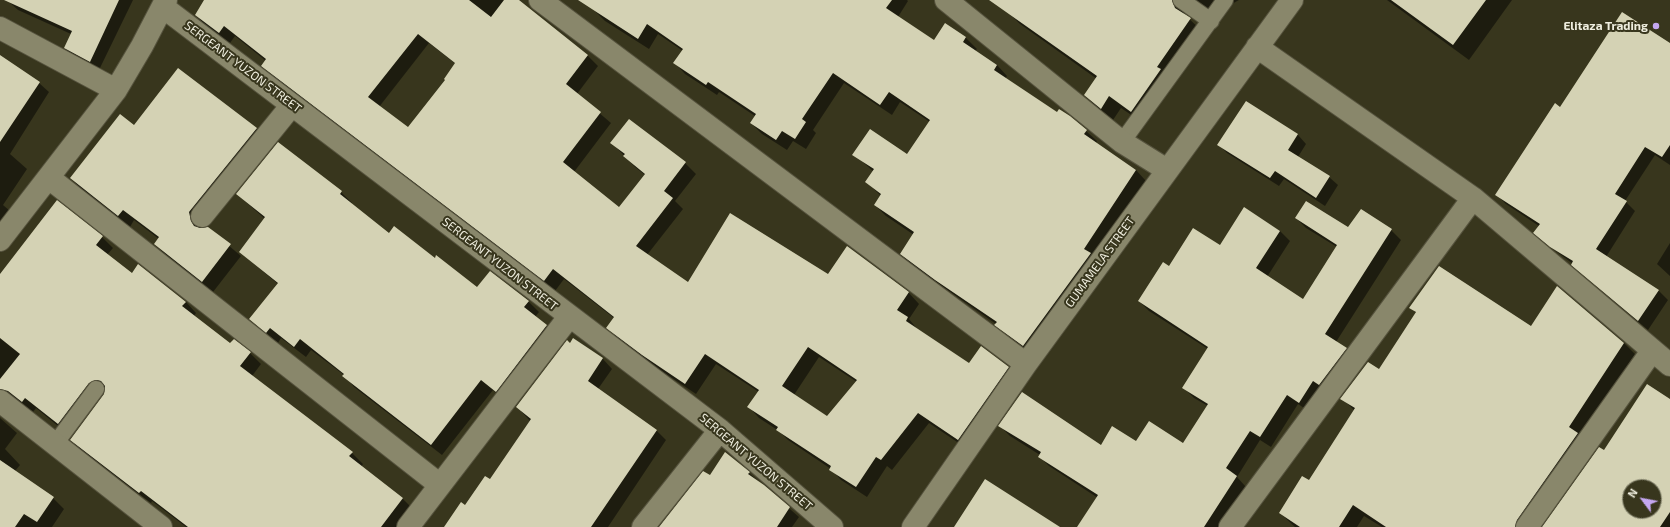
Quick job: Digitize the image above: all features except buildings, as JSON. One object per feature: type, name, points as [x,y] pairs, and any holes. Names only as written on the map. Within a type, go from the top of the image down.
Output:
[{"type":"street","points":[[540,0],[1026,364]]},
{"type":"street","points":[[946,0],[1122,142],[1167,170]]},
{"type":"street","name":"GUMAMELA STREET","points":[[913,527],[1026,364],[1292,0]]},
{"type":"street","points":[[0,240],[116,90],[164,4]]},
{"type":"street","name":"SERGEANT YUZON STREET","points":[[164,4],[292,105],[569,317],[720,430],[832,527]]},
{"type":"street","points":[[0,28],[116,90]]},
{"type":"street","points":[[1257,47],[1473,198],[1652,352],[1670,365]]},
{"type":"street","points":[[202,216],[292,105]]},
{"type":"street","points":[[49,178],[440,485]]},
{"type":"street","points":[[1230,527],[1473,198]]},
{"type":"street","points":[[408,527],[569,317]]},
{"type":"street","points":[[1527,527],[1652,352]]},
{"type":"street","points":[[0,401],[161,527]]},
{"type":"street","points":[[643,527],[720,430]]},
{"type":"lane","points":[[1180,0],[1211,21]]},
{"type":"lane","points":[[1122,142],[1225,0]]},
{"type":"lane","points":[[55,444],[96,388]]},
{"type":"place","name":"Elitaza Trading","points":[[1656,26]]}]
